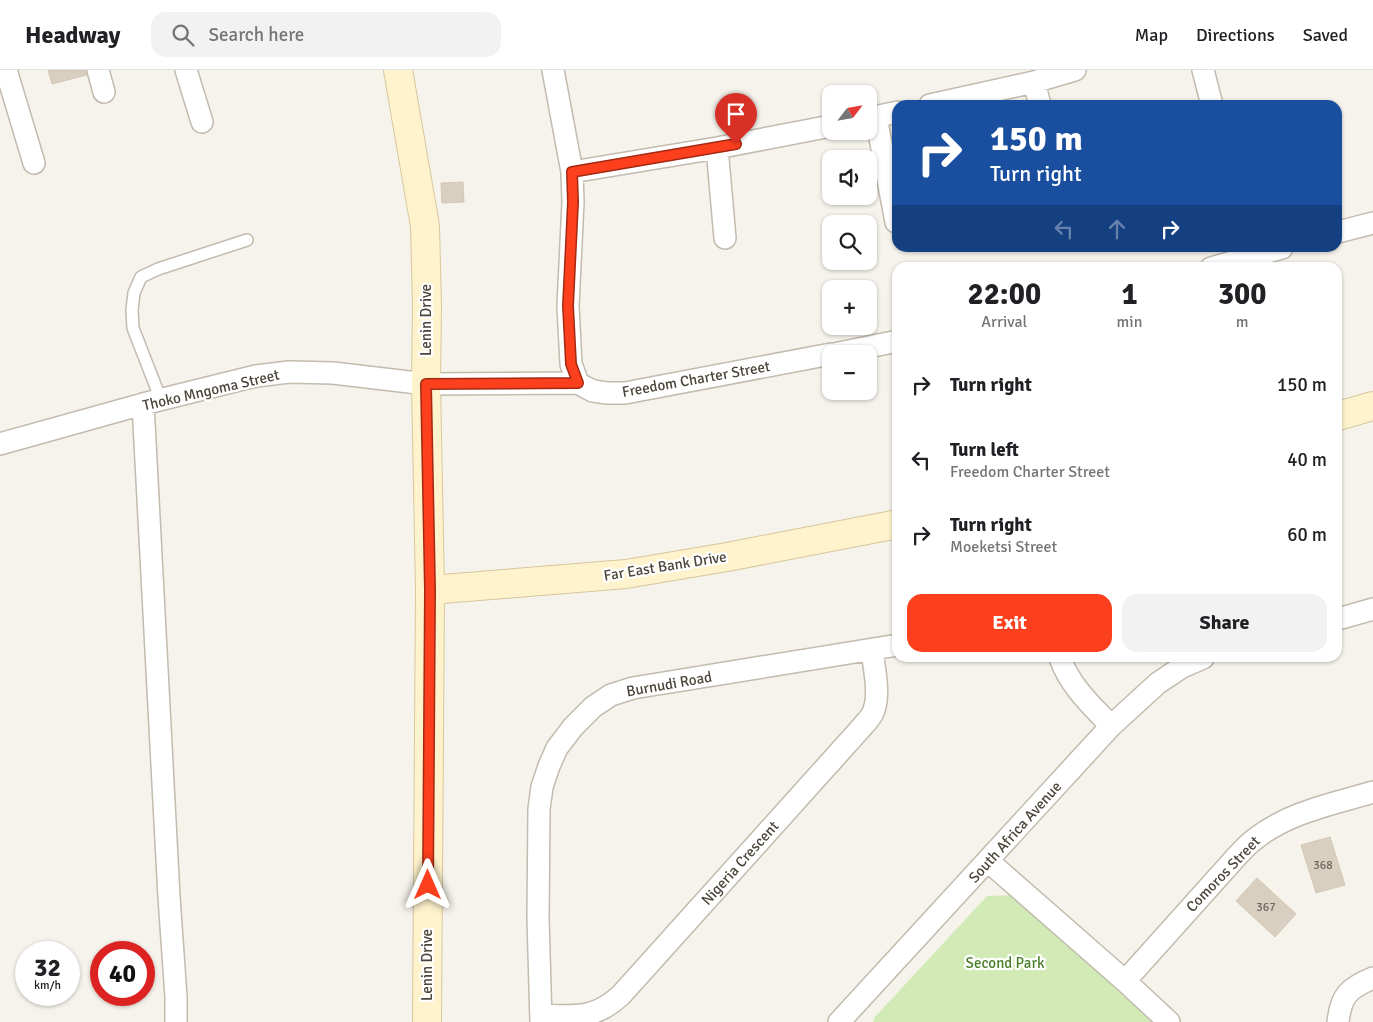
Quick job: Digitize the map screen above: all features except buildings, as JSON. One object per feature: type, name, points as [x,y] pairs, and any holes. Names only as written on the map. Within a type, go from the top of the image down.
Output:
[{"type":"street","points":[[6,70],[34,163]]},
{"type":"street","points":[[98,70],[104,92]]},
{"type":"street","points":[[186,70],[202,122]]},
{"type":"street","name":"Lenin Drive","points":[[398,70],[426,226],[426,384],[430,590],[427,1022]]},
{"type":"street","points":[[553,70],[572,172],[573,202],[568,306],[571,364],[578,383]]},
{"type":"street","points":[[953,100],[1034,82],[1075,70]]},
{"type":"street","points":[[1203,70],[1211,100]]},
{"type":"street","points":[[1034,82],[1039,100]]},
{"type":"street","points":[[878,117],[892,113]]},
{"type":"street","points":[[572,172],[717,148],[822,128]]},
{"type":"street","points":[[877,140],[892,205]]},
{"type":"street","points":[[717,148],[725,238]]},
{"type":"street","points":[[1342,231],[1373,223]]},
{"type":"street","points":[[1232,262],[1268,252]]},
{"type":"street","name":"Freedom Charter Street","points":[[877,345],[892,342]]},
{"type":"street","name":"Freedom Charter Street","points":[[578,383],[594,391],[625,393],[822,356]]},
{"type":"street","name":"Thoko Mngoma Street","points":[[0,444],[152,402],[256,376],[289,372],[333,373],[426,384],[578,383]]},
{"type":"street","points":[[152,402],[169,897],[176,1022]]},
{"type":"street","points":[[1342,415],[1373,406]]},
{"type":"street","name":"Far East Bank Drive","points":[[430,590],[626,574],[727,558],[892,525]]},
{"type":"street","points":[[1342,618],[1373,608]]},
{"type":"street","name":"Burnudi Road","points":[[541,1018],[538,918],[540,802],[542,787],[549,766],[558,748],[573,727],[593,706],[611,695],[633,688],[892,646]]},
{"type":"street","name":"Nigeria Crescent","points":[[541,1018],[594,1013],[610,1005],[628,988],[856,735],[874,710],[876,695],[872,650]]},
{"type":"street","points":[[1061,662],[1072,683],[1111,726]]},
{"type":"street","name":"South Africa Avenue","points":[[839,1022],[1111,726],[1158,683],[1195,662]]},
{"type":"street","name":"Comoros Street","points":[[1125,982],[1238,855],[1254,840],[1279,823],[1300,814],[1373,792]]},
{"type":"street","points":[[988,861],[1169,1022]]},
{"type":"street","points":[[1338,1022],[1340,1007],[1348,994],[1357,985],[1373,978]]},
{"type":"lane","points":[[152,402],[133,328],[132,310],[134,293],[141,277],[158,269],[247,240]]},
{"type":"green space","name":"Second Park","points":[[1016,895],[1157,1022],[873,1022],[874,1018],[987,896]]},
{"type":"route","points":[[428,885],[430,590],[426,384],[578,383],[571,364],[568,306],[573,202],[572,172],[736,144]]}]
